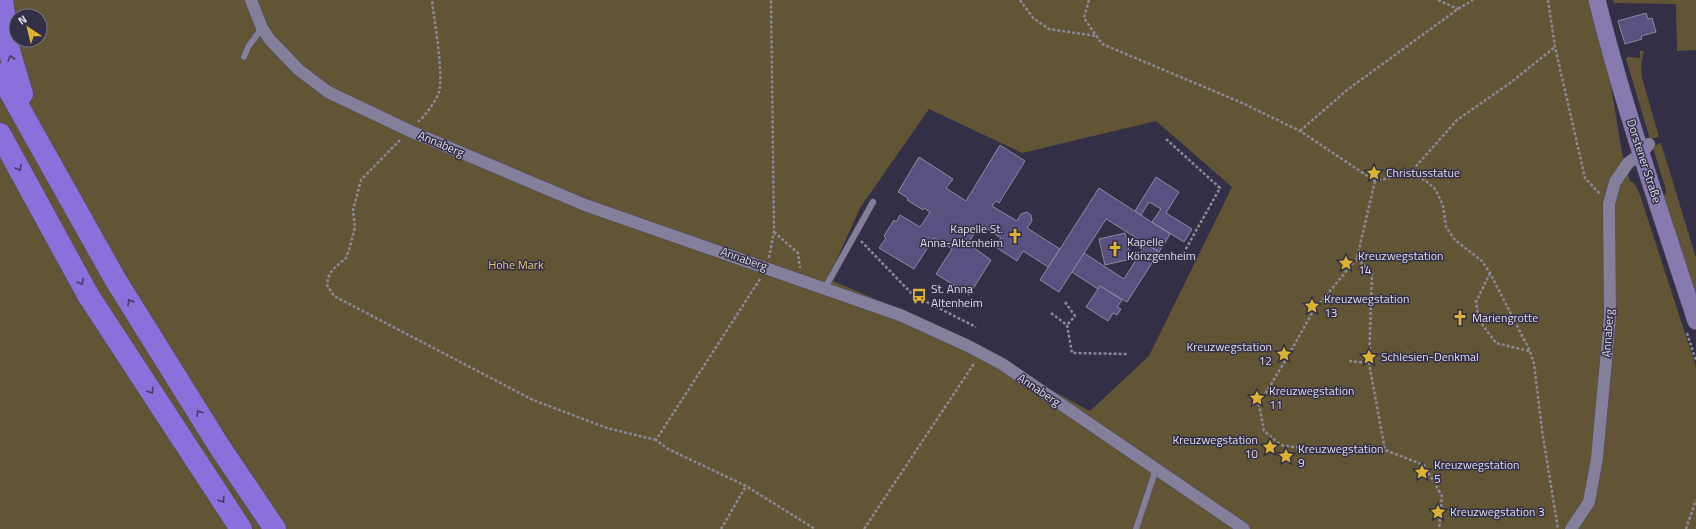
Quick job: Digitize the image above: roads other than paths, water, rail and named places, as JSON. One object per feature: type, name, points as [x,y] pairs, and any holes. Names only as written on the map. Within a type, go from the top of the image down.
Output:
[{"type":"highway","points":[[2,0],[9,50],[22,95],[76,209]]},
{"type":"highway","points":[[0,74],[115,279],[219,446],[275,529]]},
{"type":"highway","points":[[0,134],[88,295],[241,529]]},
{"type":"main road","name":"Dorstener Straße","points":[[1597,0],[1621,88],[1645,149],[1696,321]]},
{"type":"street","name":"Annaberg","points":[[250,0],[262,28],[279,50],[313,82],[328,92],[410,131],[585,205],[767,267],[802,281],[900,315],[968,346],[1002,364],[1244,529]]},
{"type":"street","name":"Annaberg","points":[[1571,529],[1589,502],[1597,458],[1610,317],[1609,204],[1615,182],[1628,163],[1645,149]]},
{"type":"lane","points":[[244,57],[248,47],[262,28]]},
{"type":"lane","points":[[825,288],[874,202]]},
{"type":"lane","points":[[1136,529],[1156,469]]},
{"type":"place","name":"Christusstatue","points":[[1374,173]]},
{"type":"place","name":"Kapelle St. Anna-Altenheim","points":[[1015,236]]},
{"type":"place","name":"Kapelle Könzgenheim","points":[[1115,249]]},
{"type":"place","name":"Kreuzwegstation 14","points":[[1346,263]]},
{"type":"place","name":"St. Anna Altenheim","points":[[919,296]]},
{"type":"place","name":"Kreuzwegstation 13","points":[[1312,306]]},
{"type":"place","name":"Mariengrotte","points":[[1460,318]]},
{"type":"place","name":"Kreuzwegstation 12","points":[[1284,354]]},
{"type":"place","name":"Schlesien-Denkmal","points":[[1369,357]]},
{"type":"place","name":"Kreuzwegstation 11","points":[[1257,398]]},
{"type":"place","name":"Kreuzwegstation 10","points":[[1270,447]]},
{"type":"place","name":"Kreuzwegstation 9","points":[[1286,456]]},
{"type":"place","name":"Kreuzwegstation 5","points":[[1422,472]]},
{"type":"place","name":"Kreuzwegstation 3","points":[[1438,512]]},
{"type":"park label","name":"Hohe Mark","points":[[516,265]]}]
